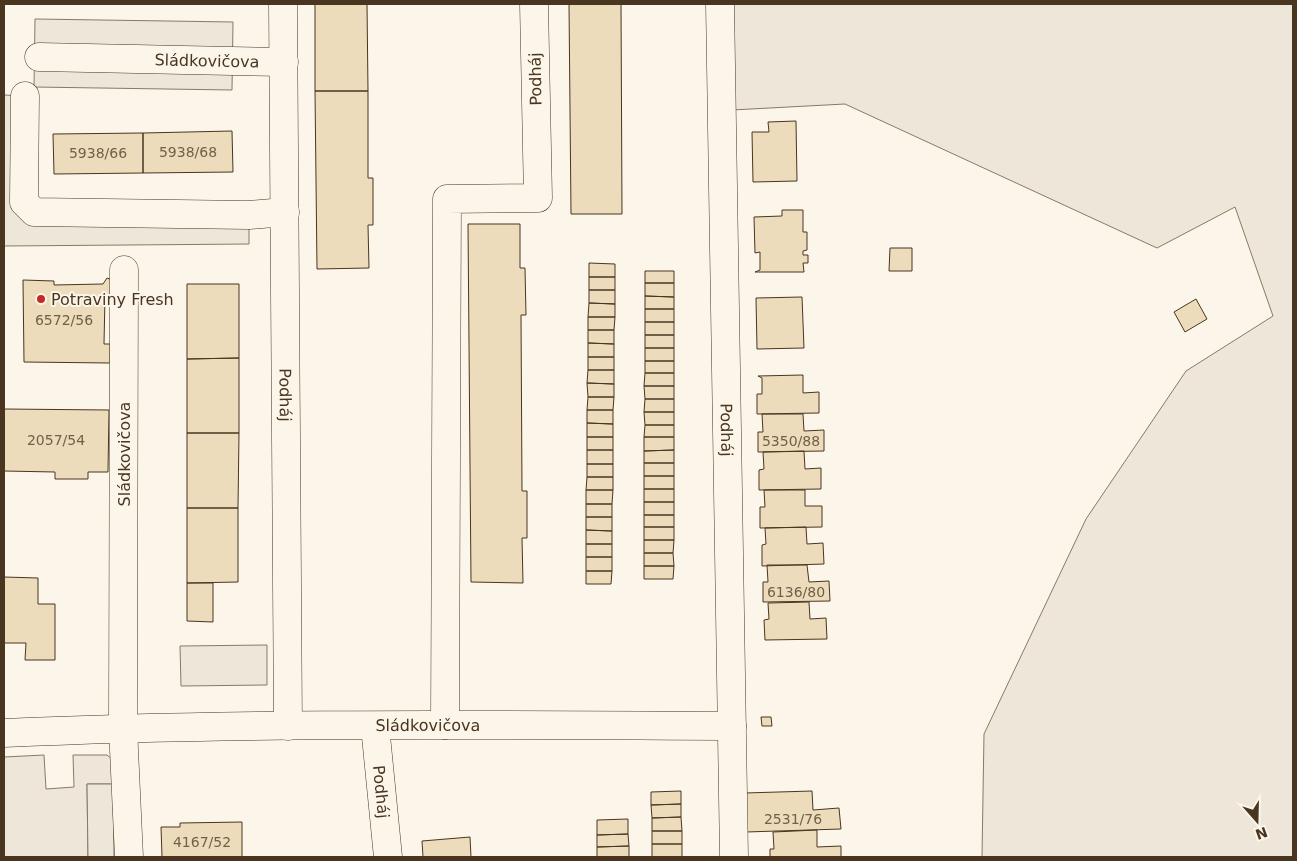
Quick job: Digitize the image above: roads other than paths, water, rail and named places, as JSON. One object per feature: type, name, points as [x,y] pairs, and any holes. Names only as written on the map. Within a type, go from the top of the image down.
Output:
[{"type":"street","name":"Podháj","points":[[283,4],[288,726]]},
{"type":"street","name":"Podháj","points":[[445,725],[447,199],[538,198],[534,4]]},
{"type":"street","name":"Podháj","points":[[720,4],[734,857]]},
{"type":"street","name":"Sládkovičova","points":[[40,57],[284,62]]},
{"type":"street","points":[[25,96],[24,202],[34,212],[249,215],[285,212]]},
{"type":"street","name":"Sládkovičova","points":[[124,270],[123,728],[130,857]]},
{"type":"street","name":"Sládkovičova","points":[[4,733],[123,728],[288,726],[732,726]]},
{"type":"street","name":"Podháj","points":[[375,726],[388,857]]},
{"type":"place","name":"Potraviny Fresh","points":[[41,299]]}]
